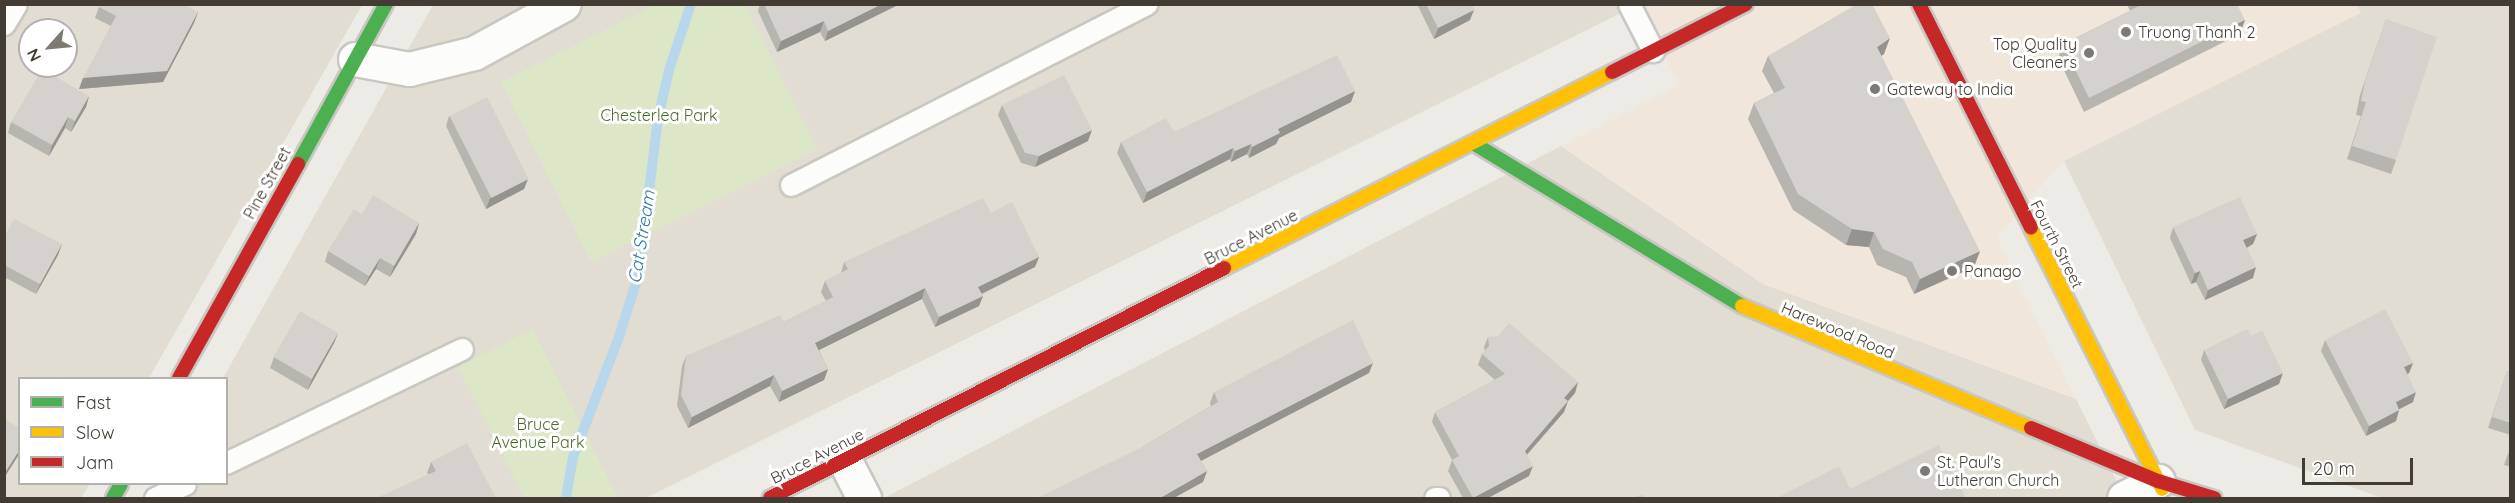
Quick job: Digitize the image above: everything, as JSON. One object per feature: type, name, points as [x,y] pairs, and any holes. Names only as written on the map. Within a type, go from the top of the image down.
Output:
[{"type":"street","name":"Pine Street","points":[[180,377],[386,4]]},
{"type":"street","points":[[355,59],[409,69],[474,53],[564,4]]},
{"type":"street","name":"Bruce Avenue","points":[[770,498],[1746,4]]},
{"type":"street","name":"Fourth Street","points":[[1918,4],[2162,490]]},
{"type":"street","name":"Harewood Road","points":[[1473,143],[1757,315],[2162,490],[2214,498]]},
{"type":"street","points":[[845,460],[864,498]]},
{"type":"street","points":[[112,498],[120,485]]},
{"type":"street","points":[[2124,498],[2162,490]]},
{"type":"lane","points":[[4,24],[16,4]]},
{"type":"lane","points":[[791,185],[1147,4]]},
{"type":"lane","points":[[1629,4],[1653,51]]},
{"type":"lane","points":[[228,463],[462,349]]},
{"type":"lane","points":[[154,498],[181,485]]},
{"type":"shaded area","points":[[2356,4],[2361,13],[2064,161],[1996,237],[2076,399],[1763,284],[1561,146],[1680,85],[1639,5]]},
{"type":"shaded area","points":[[4,5],[362,5],[150,377],[18,377],[18,485],[89,485],[81,498],[5,498]]},
{"type":"shaded area","points":[[433,5],[1637,5],[646,498],[156,498],[163,485],[228,485],[228,377],[224,377]]},
{"type":"shaded area","points":[[2356,5],[2510,5],[2510,498],[2382,498],[2195,430],[2064,161],[2360,13]]},
{"type":"shaded area","points":[[1561,146],[1763,284],[2076,399],[2125,498],[884,498]]},
{"type":"green space","name":"Chesterlea Park","points":[[654,5],[745,5],[817,149],[591,262],[501,82]]},
{"type":"green space","name":"Bruce Avenue Park","points":[[533,329],[618,498],[524,498],[458,367]]},
{"type":"building","points":[[100,4],[183,4],[198,12],[167,71],[83,78],[116,16],[99,7]]},
{"type":"building","points":[[764,4],[882,4],[828,31],[824,21],[781,41]]},
{"type":"building","points":[[1426,4],[1472,4],[1474,10],[1438,28]]},
{"type":"building","points":[[1857,4],[1872,4],[1890,38],[1877,47],[1980,251],[1920,279],[1912,262],[1883,249],[1874,232],[1852,229],[1798,194],[1754,103],[1785,88],[1768,56]]},
{"type":"building","points":[[2138,4],[2237,4],[2245,20],[2089,98],[2063,44],[2139,6]]},
{"type":"building","points":[[2386,19],[2437,37],[2396,160],[2352,146],[2366,102],[2361,101],[2365,81]]},
{"type":"building","points":[[1337,55],[1355,91],[1278,129],[1280,133],[1252,147],[1251,144],[1235,151],[1233,148],[1147,192],[1121,142],[1166,118],[1174,132]]},
{"type":"building","points":[[1064,75],[1092,130],[1039,156],[1025,153],[1002,105]]},
{"type":"building","points":[[37,78],[58,78],[89,96],[75,121],[68,117],[52,145],[11,122]]},
{"type":"building","points":[[487,97],[529,179],[491,198],[450,116]]},
{"type":"building","points":[[373,195],[419,223],[394,266],[380,258],[369,276],[328,251],[354,209],[362,214]]},
{"type":"building","points":[[2240,197],[2257,234],[2243,240],[2256,267],[2208,290],[2200,271],[2195,273],[2173,227]]},
{"type":"building","points":[[983,198],[991,213],[1012,202],[1039,257],[978,287],[983,296],[939,317],[925,288],[815,343],[828,369],[782,391],[774,375],[692,417],[681,395],[686,356],[780,315],[784,322],[833,297],[825,281],[848,269],[844,262]]},
{"type":"building","points":[[14,219],[62,244],[40,284],[4,265],[4,237]]},
{"type":"building","points":[[2385,309],[2413,363],[2404,367],[2416,392],[2396,402],[2399,410],[2369,426],[2325,340]]},
{"type":"building","points":[[300,311],[338,333],[312,379],[274,357]]},
{"type":"building","points":[[1353,320],[1373,363],[1197,454],[1207,471],[1160,498],[1037,498],[1142,447],[1218,402],[1214,392]]},
{"type":"building","points":[[1509,323],[1578,382],[1564,398],[1568,401],[1525,451],[1533,466],[1473,498],[1452,460],[1459,456],[1435,412],[1505,374],[1482,354],[1489,346],[1488,337],[1498,336]]},
{"type":"building","points":[[2247,329],[2251,336],[2262,330],[2283,373],[2228,399],[2204,350]]},
{"type":"building","points":[[2507,371],[2511,373],[2511,423],[2492,417]]},
{"type":"building","points":[[4,419],[18,427],[18,452],[4,474]]},
{"type":"building","points":[[467,443],[496,498],[376,498],[436,471],[431,462]]},
{"type":"building","points":[[1939,445],[1966,498],[1777,498],[1839,466],[1850,489]]},
{"type":"building","points":[[1642,494],[1645,498],[1633,498]]},
{"type":"waterway","name":"Cat Stream","points":[[566,498],[573,457],[618,340],[639,273],[658,119],[669,70],[691,4]]},
{"type":"traffic: fast","points":[[298,164],[386,4]]},
{"type":"traffic: fast","points":[[1473,143],[1742,306]]},
{"type":"traffic: fast","points":[[113,498],[120,485]]},
{"type":"traffic: slow","points":[[1224,268],[1612,72]]},
{"type":"traffic: slow","points":[[2031,228],[2162,489]]},
{"type":"traffic: slow","points":[[1742,306],[2031,428]]},
{"type":"traffic: jam","points":[[1612,72],[1746,4]]},
{"type":"traffic: jam","points":[[1919,4],[2031,228]]},
{"type":"traffic: jam","points":[[180,377],[298,164]]},
{"type":"traffic: jam","points":[[770,498],[1224,268]]},
{"type":"traffic: jam","points":[[2031,428],[2158,481],[2214,498]]},
{"type":"place","name":"Truong Thanh 2","points":[[2126,32]]},
{"type":"place","name":"Top Quality Cleaners","points":[[2089,53]]},
{"type":"place","name":"Gateway to India","points":[[1875,89]]},
{"type":"place","name":"Panago","points":[[1952,271]]},
{"type":"place","name":"St. Paul's Lutheran Church","points":[[1925,471]]}]
